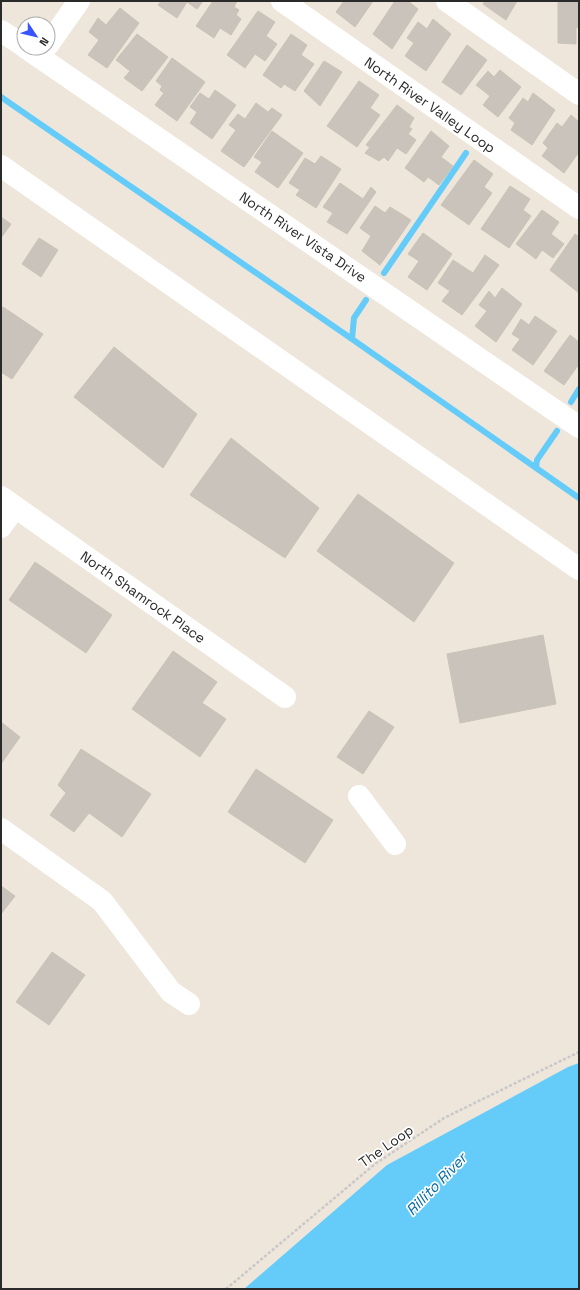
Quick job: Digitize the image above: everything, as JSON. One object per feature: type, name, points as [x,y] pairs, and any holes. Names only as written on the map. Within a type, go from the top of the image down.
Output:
[{"type":"street","points":[[56,28],[80,1]]},
{"type":"street","name":"North River Valley Loop","points":[[282,1],[579,208]]},
{"type":"street","points":[[447,1],[579,94]]},
{"type":"street","name":"North River Vista Drive","points":[[1,31],[16,38]]},
{"type":"street","name":"North River Vista Drive","points":[[47,56],[579,427]]},
{"type":"street","points":[[1,166],[579,570]]},
{"type":"street","points":[[1,527],[8,502]]},
{"type":"street","name":"North Shamrock Place","points":[[8,502],[285,697]]},
{"type":"street","points":[[359,796],[395,844]]},
{"type":"street","points":[[1,829],[102,901],[171,992],[189,1004]]},
{"type":"path","name":"The Loop","points":[[226,1289],[375,1164],[444,1118],[579,1052]]},
{"type":"water","name":"Rillito River","points":[[579,1063],[579,1289],[244,1289],[387,1165],[568,1067]]},
{"type":"building","points":[[161,1],[203,1],[197,9],[187,2],[177,18],[158,5]]},
{"type":"building","points":[[213,1],[237,1],[234,7],[239,10],[236,15],[241,19],[231,35],[220,28],[214,38],[196,26]]},
{"type":"building","points":[[344,1],[373,1],[355,27],[336,12]]},
{"type":"building","points":[[395,1],[408,1],[418,9],[392,49],[373,34]]},
{"type":"building","points":[[485,1],[517,1],[506,20],[483,4]]},
{"type":"building","points":[[558,1],[579,1],[579,28],[576,27],[576,44],[558,43]]},
{"type":"building","points":[[120,8],[139,23],[107,68],[88,55],[99,40],[89,32],[98,18],[106,25]]},
{"type":"building","points":[[258,11],[275,22],[266,36],[277,44],[265,61],[255,54],[245,68],[227,55]]},
{"type":"building","points":[[433,19],[451,34],[426,71],[405,56],[414,43],[407,38],[418,22],[427,29]]},
{"type":"building","points":[[137,34],[168,57],[142,91],[124,78],[130,71],[116,60]]},
{"type":"building","points":[[291,34],[307,45],[301,55],[314,64],[295,91],[284,84],[281,88],[263,75]]},
{"type":"building","points":[[467,45],[487,60],[461,95],[442,82]]},
{"type":"building","points":[[172,58],[205,82],[177,121],[155,105],[164,93],[160,90],[162,86],[156,81]]},
{"type":"building","points":[[324,61],[342,72],[320,106],[304,91]]},
{"type":"building","points":[[500,70],[521,87],[498,117],[483,105],[490,96],[476,85],[488,71],[494,77]]},
{"type":"building","points":[[359,81],[379,95],[370,108],[380,115],[357,147],[327,126]]},
{"type":"building","points":[[215,90],[236,105],[212,139],[190,123],[197,112],[190,107],[200,93],[209,99]]},
{"type":"building","points":[[533,93],[555,110],[532,145],[511,130],[515,123],[509,118],[523,98],[528,102]]},
{"type":"building","points":[[256,103],[268,112],[272,108],[282,115],[244,167],[221,151],[236,130],[229,125],[238,114],[245,119]]},
{"type":"building","points":[[397,105],[414,118],[409,127],[412,129],[408,134],[416,140],[406,154],[397,148],[388,161],[384,157],[379,161],[365,153],[370,147],[366,145]]},
{"type":"building","points":[[571,115],[579,122],[579,152],[564,173],[542,156],[548,148],[543,143],[557,123],[562,127]]},
{"type":"building","points":[[272,131],[303,153],[278,188],[255,172],[262,162],[254,157]]},
{"type":"building","points":[[431,131],[449,146],[441,157],[453,166],[439,185],[428,177],[424,182],[405,168]]},
{"type":"building","points":[[321,156],[341,169],[316,208],[296,195],[300,190],[289,183],[305,158],[315,164]]},
{"type":"building","points":[[474,160],[493,174],[484,187],[492,193],[469,225],[441,205]]},
{"type":"building","points":[[340,183],[363,199],[371,187],[376,192],[347,234],[327,222],[333,213],[323,207]]},
{"type":"building","points":[[510,186],[530,199],[523,210],[531,216],[509,248],[481,229]]},
{"type":"building","points":[[375,206],[385,213],[390,207],[411,220],[380,265],[362,251],[371,236],[360,228]]},
{"type":"building","points":[[542,210],[559,222],[551,234],[564,244],[553,258],[542,250],[536,259],[516,244]]},
{"type":"building","points":[[1,217],[11,224],[1,238]]},
{"type":"building","points":[[423,233],[452,254],[427,290],[408,277],[419,261],[408,254]]},
{"type":"building","points":[[575,234],[579,237],[579,293],[550,270]]},
{"type":"building","points":[[39,238],[58,250],[41,277],[22,264]]},
{"type":"building","points":[[485,255],[499,265],[462,315],[442,301],[450,291],[438,283],[453,260],[473,273]]},
{"type":"building","points":[[502,288],[522,304],[496,342],[475,326],[487,311],[479,305],[489,291],[495,298]]},
{"type":"building","points":[[3,307],[43,334],[12,379],[1,372],[1,310]]},
{"type":"building","points":[[535,316],[557,331],[533,365],[512,350],[520,339],[512,334],[521,319],[529,325]]},
{"type":"building","points":[[570,335],[579,342],[579,364],[564,385],[544,371]]},
{"type":"building","points":[[114,347],[197,414],[163,468],[74,397]]},
{"type":"building","points":[[231,438],[319,508],[285,558],[190,495]]},
{"type":"building","points":[[358,494],[454,563],[414,622],[317,551]]},
{"type":"building","points":[[35,562],[112,615],[86,653],[9,600]]},
{"type":"building","points":[[543,635],[556,704],[460,723],[447,654]]},
{"type":"building","points":[[173,651],[217,682],[202,703],[226,719],[200,757],[132,709]]},
{"type":"building","points":[[369,711],[394,727],[363,774],[337,757]]},
{"type":"building","points":[[1,722],[20,737],[1,764]]},
{"type":"building","points":[[81,749],[151,794],[122,837],[89,813],[74,832],[50,815],[66,793],[58,785]]},
{"type":"building","points":[[256,769],[333,820],[305,863],[228,812]]},
{"type":"building","points":[[1,886],[15,896],[1,914]]},
{"type":"building","points":[[52,952],[85,975],[49,1025],[16,1002]]},
{"type":"waterway","points":[[1,97],[352,339],[579,498]]},
{"type":"waterway","points":[[384,273],[466,153]]},
{"type":"waterway","points":[[352,339],[354,318],[366,300]]},
{"type":"waterway","points":[[571,402],[579,389]]},
{"type":"waterway","points":[[536,468],[537,460],[557,431]]}]
